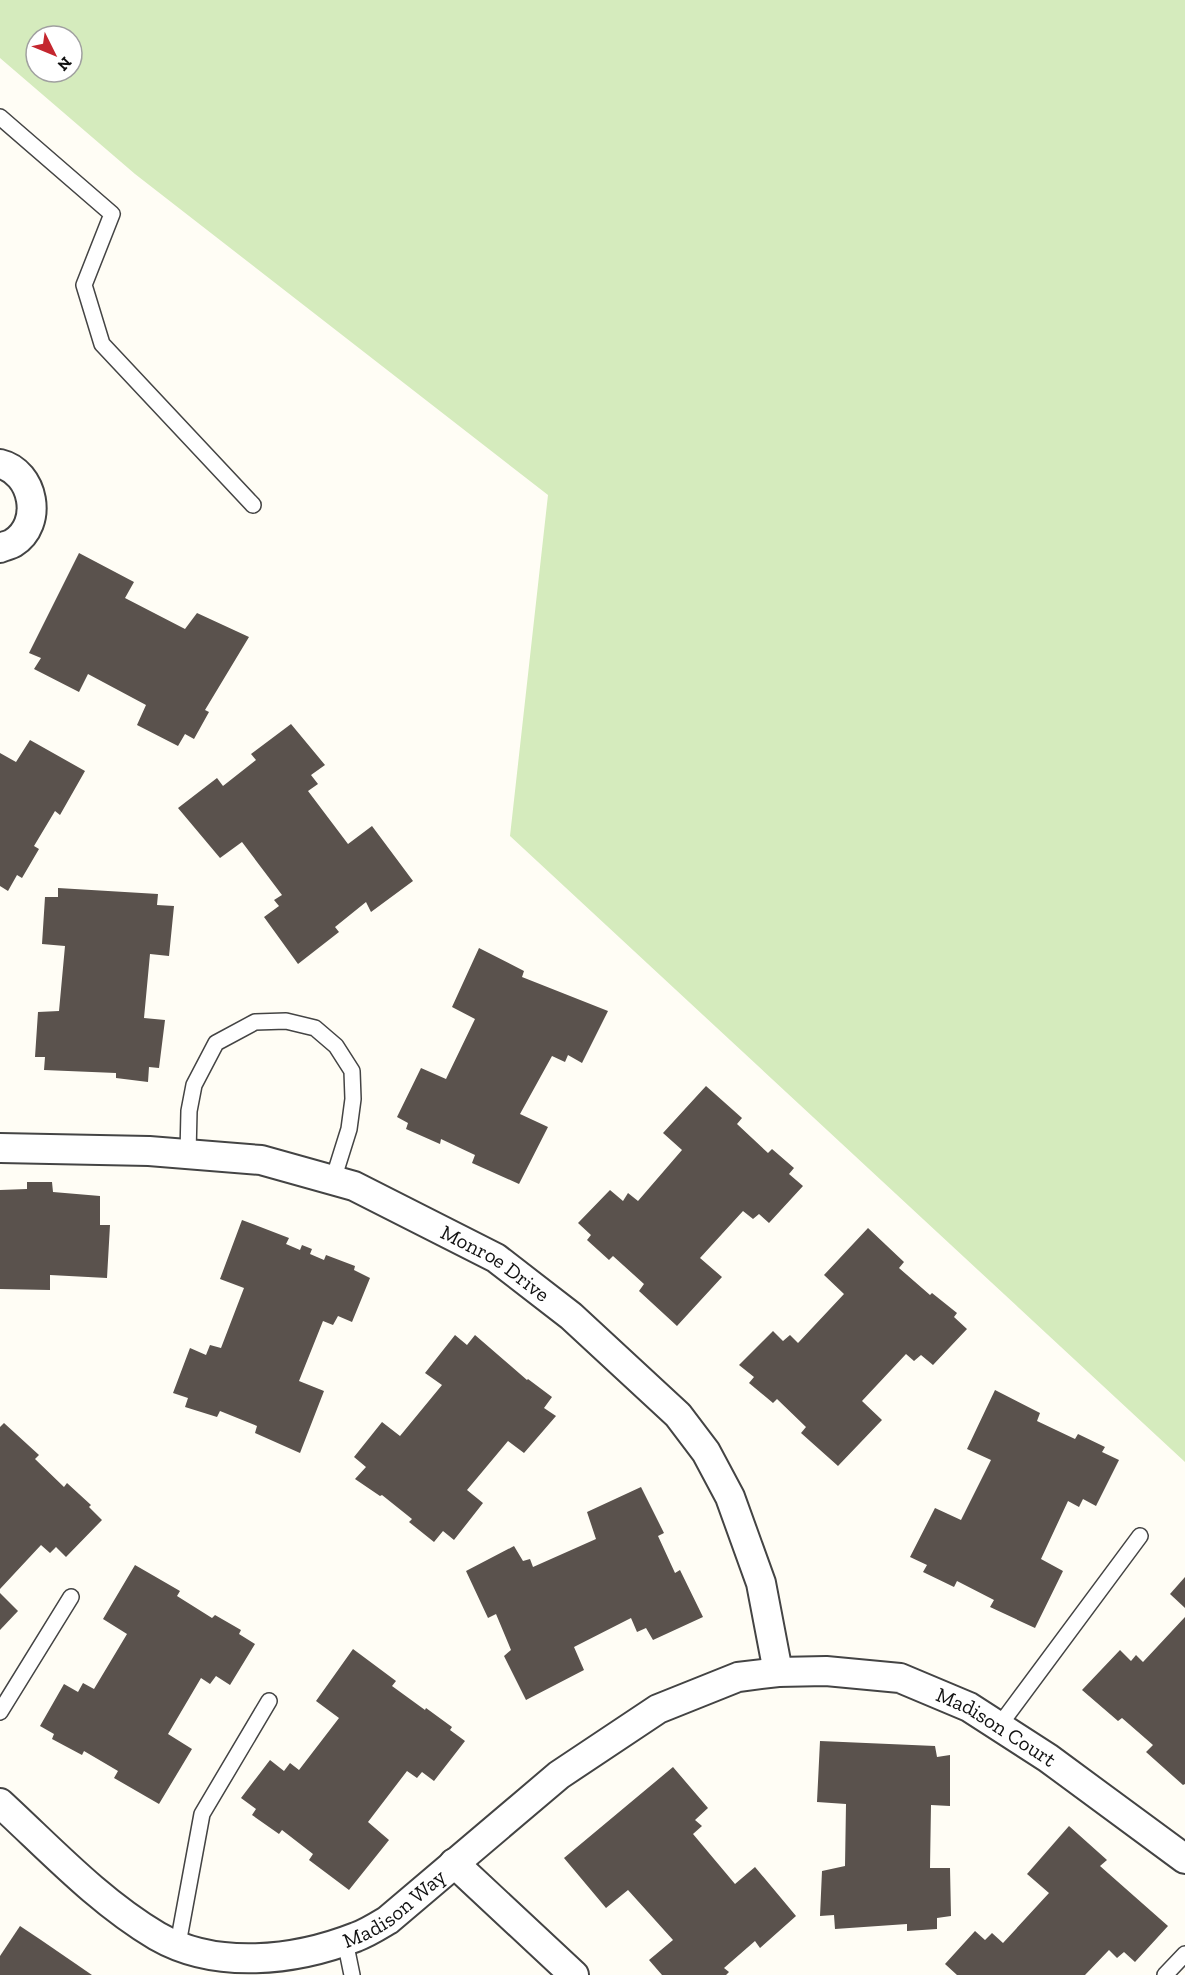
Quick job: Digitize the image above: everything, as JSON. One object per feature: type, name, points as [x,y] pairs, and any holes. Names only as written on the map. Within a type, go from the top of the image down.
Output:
[{"type":"street","points":[[0,464],[14,470],[23,479],[28,487],[32,504],[30,521],[23,533],[14,543],[0,548]]},
{"type":"street","name":"Monroe Drive","points":[[0,1148],[149,1151],[261,1160],[354,1186],[496,1258],[571,1316],[678,1415],[706,1452],[730,1497],[761,1583],[778,1672]]},
{"type":"street","name":"Madison Court","points":[[778,1672],[826,1671],[900,1678],[969,1707],[1048,1758],[1185,1859]]},
{"type":"street","name":"Madison Way","points":[[0,1803],[100,1896],[158,1936],[236,1966],[259,1959],[305,1954],[358,1937],[388,1920],[559,1775],[658,1709],[738,1677],[778,1672]]},
{"type":"street","points":[[454,1863],[574,1975]]},
{"type":"lane","points":[[0,117],[112,214],[84,285],[102,344],[253,505]]},
{"type":"lane","points":[[188,1154],[189,1111],[194,1085],[216,1043],[255,1022],[286,1021],[315,1028],[336,1046],[351,1071],[353,1099],[349,1129],[333,1180]]},
{"type":"lane","points":[[999,1726],[1140,1536]]},
{"type":"lane","points":[[0,1712],[71,1597]]},
{"type":"lane","points":[[178,1944],[202,1814],[269,1701]]},
{"type":"lane","points":[[345,1941],[352,1975]]},
{"type":"lane","points":[[1165,1975],[1185,1954]]},
{"type":"green space","points":[[0,0],[1185,0],[1185,1462],[510,836],[548,495],[135,174],[30,84],[84,84],[84,24],[24,24],[24,79],[0,58]]},
{"type":"building","points":[[79,553],[134,582],[125,598],[185,629],[197,613],[249,637],[205,710],[209,712],[194,739],[185,734],[178,746],[137,725],[146,705],[88,674],[79,692],[34,669],[41,658],[29,653]]},
{"type":"building","points":[[291,724],[325,765],[311,775],[318,784],[308,791],[348,844],[372,826],[413,881],[371,912],[366,902],[335,927],[339,932],[298,964],[264,917],[279,906],[274,900],[282,895],[242,842],[220,858],[178,808],[217,778],[223,786],[256,760],[251,754]]},
{"type":"building","points":[[30,740],[85,771],[60,815],[55,811],[34,846],[39,849],[22,878],[17,875],[8,891],[0,886],[0,753],[16,762]]},
{"type":"building","points":[[58,888],[158,894],[157,905],[174,906],[169,956],[150,954],[144,1018],[165,1020],[159,1068],[149,1067],[148,1082],[116,1078],[116,1073],[44,1070],[45,1057],[35,1057],[38,1012],[59,1011],[65,946],[42,944],[45,897],[58,897]]},
{"type":"building","points":[[479,948],[524,971],[522,977],[608,1011],[582,1063],[568,1055],[565,1062],[552,1056],[520,1114],[548,1127],[519,1184],[472,1163],[475,1155],[441,1139],[440,1144],[406,1129],[408,1123],[397,1117],[421,1068],[446,1079],[475,1019],[452,1007]]},
{"type":"building","points":[[706,1086],[742,1118],[737,1124],[768,1153],[772,1149],[794,1168],[789,1174],[803,1186],[769,1223],[759,1214],[753,1219],[743,1211],[700,1258],[722,1277],[677,1326],[639,1291],[644,1284],[613,1256],[609,1260],[587,1240],[591,1235],[578,1223],[610,1190],[623,1201],[628,1193],[638,1201],[682,1150],[663,1133]]},
{"type":"building","points":[[27,1182],[52,1182],[53,1192],[100,1196],[100,1225],[110,1225],[107,1278],[50,1275],[50,1290],[0,1289],[0,1190],[27,1189]]},
{"type":"building","points":[[242,1220],[289,1238],[286,1244],[300,1250],[302,1245],[312,1249],[310,1254],[324,1260],[326,1255],[355,1266],[354,1270],[370,1278],[352,1322],[338,1316],[333,1325],[323,1321],[299,1381],[324,1391],[300,1453],[255,1433],[257,1426],[220,1411],[217,1417],[185,1407],[188,1398],[173,1393],[190,1348],[206,1355],[210,1345],[221,1348],[244,1288],[220,1279]]},
{"type":"building","points":[[868,1228],[904,1262],[899,1268],[930,1295],[932,1293],[957,1313],[954,1317],[967,1329],[933,1365],[921,1355],[914,1361],[906,1354],[862,1401],[882,1420],[838,1466],[801,1433],[806,1427],[777,1399],[773,1403],[749,1383],[754,1377],[739,1365],[773,1331],[783,1341],[790,1335],[798,1343],[844,1294],[824,1275]]},
{"type":"building","points":[[455,1335],[467,1345],[475,1335],[527,1380],[552,1397],[544,1408],[556,1416],[524,1453],[508,1441],[467,1490],[483,1503],[454,1540],[443,1531],[434,1542],[409,1522],[412,1519],[382,1495],[380,1496],[355,1479],[366,1467],[354,1457],[382,1422],[400,1436],[442,1385],[425,1373]]},
{"type":"building","points":[[995,1390],[1040,1413],[1037,1421],[1075,1439],[1078,1434],[1105,1447],[1102,1452],[1119,1460],[1096,1506],[1083,1499],[1079,1507],[1068,1501],[1041,1559],[1063,1571],[1035,1628],[990,1607],[994,1600],[957,1581],[954,1587],[923,1572],[927,1565],[910,1557],[935,1508],[961,1520],[991,1460],[967,1449]]},
{"type":"building","points":[[4,1423],[39,1455],[35,1459],[64,1487],[67,1483],[91,1505],[89,1507],[102,1520],[66,1557],[56,1547],[50,1553],[41,1545],[0,1589],[0,1427]]},
{"type":"building","points":[[641,1487],[664,1533],[658,1536],[675,1573],[680,1570],[703,1617],[653,1640],[646,1628],[637,1632],[631,1618],[574,1647],[584,1670],[526,1700],[504,1656],[511,1650],[496,1614],[488,1618],[466,1571],[514,1546],[523,1561],[530,1559],[533,1567],[596,1539],[587,1512]]},
{"type":"building","points":[[135,1565],[180,1591],[177,1596],[212,1618],[215,1615],[241,1630],[239,1634],[255,1644],[230,1685],[216,1676],[210,1684],[201,1678],[168,1734],[192,1749],[159,1804],[114,1778],[118,1771],[84,1751],[82,1755],[52,1739],[54,1734],[40,1726],[64,1684],[78,1692],[83,1683],[94,1689],[127,1634],[103,1619]]},
{"type":"building","points":[[1185,1577],[1185,1608],[1170,1594]]},
{"type":"building","points":[[0,1593],[18,1611],[0,1630]]},
{"type":"building","points":[[1185,1617],[1185,1784],[1183,1785],[1146,1752],[1153,1745],[1122,1718],[1118,1721],[1082,1690],[1120,1650],[1131,1661],[1136,1655],[1143,1662]]},
{"type":"building","points":[[353,1649],[396,1681],[392,1686],[452,1727],[450,1730],[465,1741],[434,1781],[422,1772],[417,1778],[407,1771],[368,1822],[389,1840],[349,1890],[309,1860],[313,1854],[282,1830],[279,1834],[252,1815],[256,1809],[241,1798],[270,1760],[284,1771],[290,1763],[299,1770],[339,1718],[316,1701]]},
{"type":"building","points":[[820,1741],[935,1746],[937,1757],[950,1755],[950,1806],[931,1805],[930,1868],[950,1868],[951,1916],[937,1918],[937,1929],[907,1931],[907,1924],[835,1929],[834,1915],[820,1916],[822,1871],[845,1866],[846,1804],[817,1802]]},
{"type":"building","points":[[673,1767],[708,1808],[695,1820],[702,1826],[693,1834],[735,1884],[755,1867],[796,1916],[760,1948],[755,1941],[724,1968],[729,1972],[726,1975],[662,1975],[649,1960],[673,1940],[628,1890],[606,1908],[564,1858]]},
{"type":"building","points":[[1069,1826],[1107,1860],[1100,1866],[1168,1926],[1135,1962],[1124,1952],[1117,1958],[1109,1950],[1085,1975],[957,1975],[945,1964],[975,1931],[985,1940],[992,1933],[1003,1943],[1049,1893],[1027,1874]]},
{"type":"building","points":[[20,1926],[92,1975],[0,1975],[0,1956]]}]
